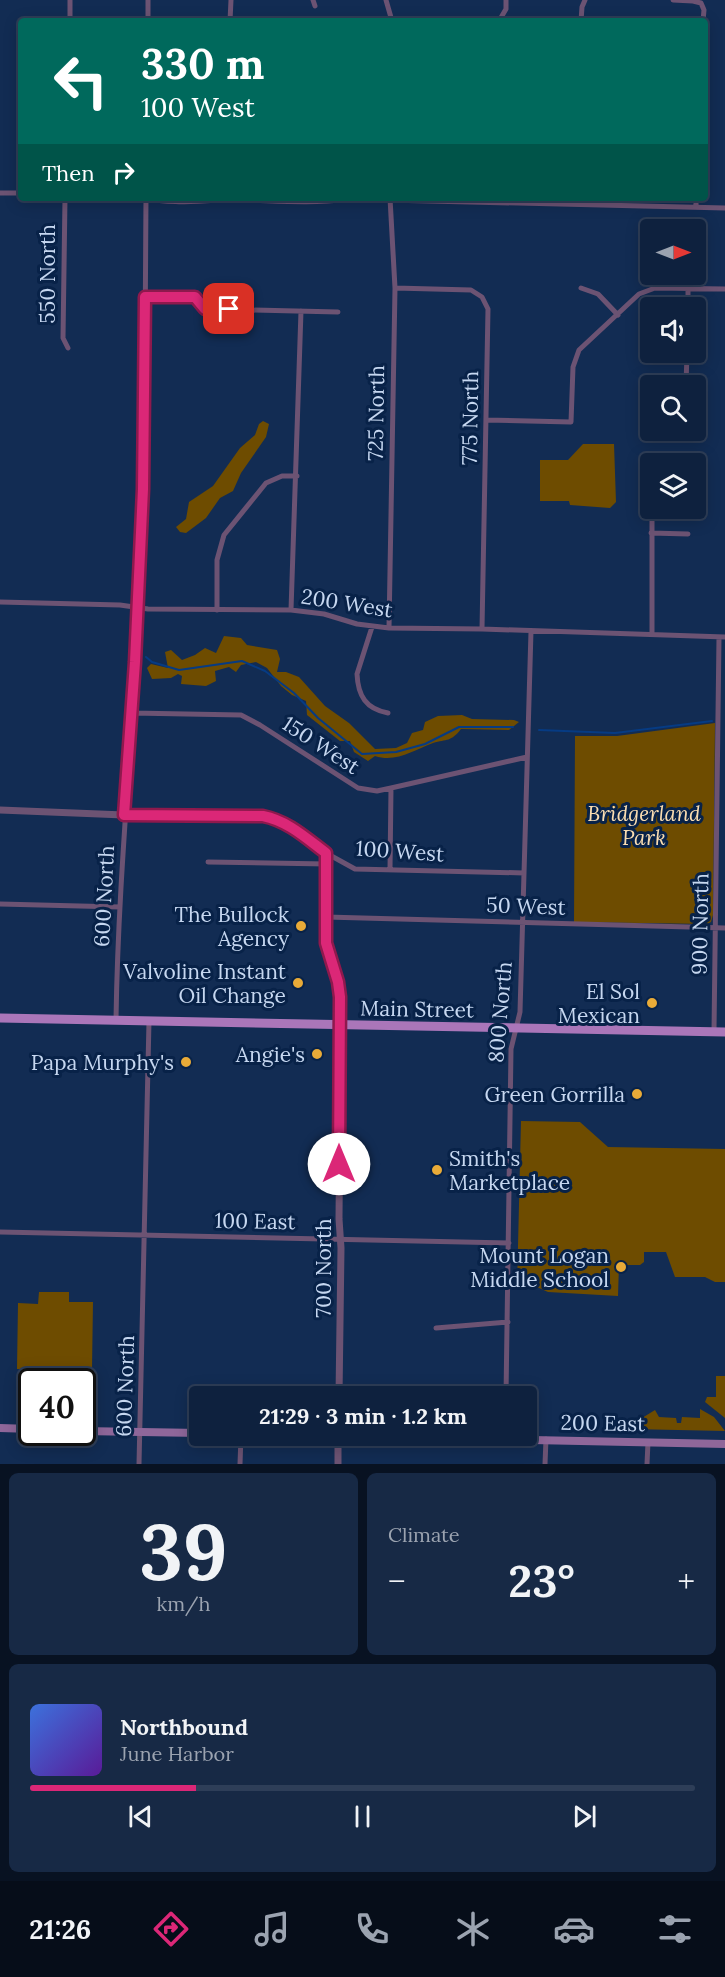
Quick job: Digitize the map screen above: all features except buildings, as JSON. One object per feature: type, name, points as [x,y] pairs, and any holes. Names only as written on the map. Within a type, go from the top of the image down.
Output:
[{"type":"main road","name":"Main Street","points":[[0,1018],[725,1032]]},
{"type":"main road","points":[[0,1428],[18,1429]]},
{"type":"main road","points":[[96,1431],[189,1433]]},
{"type":"main road","name":"200 East","points":[[537,1439],[725,1444]]},
{"type":"street","points":[[70,0],[70,18]]},
{"type":"street","points":[[148,0],[148,18]]},
{"type":"street","points":[[230,18],[231,0]]},
{"type":"street","points":[[386,0],[391,18]]},
{"type":"street","points":[[501,18],[506,9],[506,0]]},
{"type":"street","points":[[581,18],[585,0]]},
{"type":"street","points":[[673,0],[693,0],[701,3],[704,10],[703,18]]},
{"type":"street","points":[[0,193],[18,193]]},
{"type":"street","name":"550 North","points":[[65,201],[63,338],[68,348]]},
{"type":"street","name":"600 North","points":[[116,1020],[124,815],[132,713],[143,489],[145,201]]},
{"type":"street","points":[[272,201],[331,201]]},
{"type":"street","name":"725 North","points":[[389,628],[395,288],[390,201]]},
{"type":"street","points":[[577,201],[725,208]]},
{"type":"street","points":[[696,201],[696,207]]},
{"type":"street","name":"775 North","points":[[395,288],[471,290],[482,297],[488,309],[482,629]]},
{"type":"street","points":[[581,288],[598,294],[618,315]]},
{"type":"street","points":[[486,420],[571,422],[573,367],[579,350],[646,290],[655,288],[725,289]]},
{"type":"street","points":[[688,289],[688,297]]},
{"type":"street","points":[[145,297],[195,297],[205,309],[338,312]]},
{"type":"street","points":[[291,610],[301,311]]},
{"type":"street","points":[[217,610],[217,560],[224,535],[266,483],[282,476],[297,476]]},
{"type":"street","points":[[652,519],[652,634]]},
{"type":"street","points":[[651,533],[688,534]]},
{"type":"street","name":"200 West","points":[[0,602],[120,605],[138,608],[291,610],[324,614],[372,627],[389,628],[722,637]]},
{"type":"street","points":[[372,627],[357,674],[357,682],[361,695],[369,707],[388,713]]},
{"type":"street","name":"800 North","points":[[506,1386],[511,1049],[520,1012],[531,631]]},
{"type":"street","name":"900 North","points":[[714,1031],[722,637]]},
{"type":"street","name":"150 West","points":[[132,713],[241,716],[250,719],[358,788],[377,791],[527,757]]},
{"type":"street","points":[[390,869],[391,789]]},
{"type":"street","name":"100 West","points":[[0,810],[124,815],[263,816],[288,824],[326,853],[355,869],[524,873]]},
{"type":"street","points":[[717,836],[725,837]]},
{"type":"street","name":"700 North","points":[[326,853],[326,943],[338,982],[340,997],[339,1386]]},
{"type":"street","points":[[208,862],[327,864]]},
{"type":"street","points":[[0,904],[120,907]]},
{"type":"street","name":"50 West","points":[[326,918],[725,928]]},
{"type":"street","name":"600 North","points":[[139,1464],[149,1021]]},
{"type":"street","name":"100 East","points":[[0,1232],[509,1243]]},
{"type":"street","points":[[436,1328],[508,1322]]},
{"type":"street","points":[[545,1464],[546,1439]]},
{"type":"street","points":[[647,1464],[648,1442]]},
{"type":"street","points":[[240,1464],[241,1446]]},
{"type":"street","points":[[337,1446],[338,1464]]},
{"type":"green space","points":[[263,421],[269,424],[266,437],[241,473],[233,491],[220,498],[206,518],[186,533],[180,532],[176,527],[186,519],[189,502],[213,486],[240,448],[255,435],[259,424]]},
{"type":"green space","points":[[583,444],[614,444],[616,502],[610,508],[570,505],[569,501],[540,501],[540,460],[568,460]]},
{"type":"green space","points":[[224,636],[241,638],[247,645],[277,650],[280,659],[277,672],[286,672],[299,677],[325,706],[349,723],[375,749],[396,748],[407,743],[412,733],[423,730],[425,722],[438,716],[462,715],[472,719],[519,722],[509,730],[461,729],[451,738],[405,755],[390,758],[375,756],[368,761],[354,752],[350,741],[340,741],[307,715],[306,701],[292,695],[281,686],[267,668],[256,662],[241,665],[236,672],[229,667],[215,671],[216,681],[206,686],[181,684],[182,676],[178,674],[171,678],[152,679],[147,668],[151,664],[168,668],[165,652],[171,650],[182,660],[205,648],[216,653]]},
{"type":"green space","name":"Bridgerland Park","points":[[715,723],[713,915],[711,922],[707,924],[574,922],[575,736],[617,736]]},
{"type":"green space","points":[[521,1121],[580,1122],[608,1147],[725,1149],[725,1282],[715,1282],[705,1277],[675,1277],[666,1252],[644,1252],[644,1262],[640,1265],[619,1265],[618,1296],[548,1292],[539,1288],[517,1287]]},
{"type":"green space","points":[[39,1292],[69,1292],[69,1302],[93,1302],[92,1368],[17,1369],[18,1303],[38,1304]]},
{"type":"green space","points":[[716,1376],[725,1376],[725,1418],[705,1402],[707,1397],[716,1397]]},
{"type":"green space","points":[[700,1409],[714,1417],[725,1431],[630,1429],[655,1410],[659,1417],[676,1418],[677,1423],[681,1423],[682,1417],[700,1418]]},
{"type":"waterway","points":[[146,657],[152,662],[179,670],[242,661],[265,671],[294,693],[318,718],[362,754],[396,752],[425,744],[459,727],[513,727]]},
{"type":"waterway","points":[[539,730],[615,733],[712,721]]},
{"type":"place","name":"The Bullock Agency","points":[[301,926]]},
{"type":"place","name":"Valvoline Instant Oil Change","points":[[298,983]]},
{"type":"place","name":"El Sol Mexican","points":[[652,1003]]},
{"type":"place","name":"Angie's","points":[[317,1054]]},
{"type":"place","name":"Papa Murphy's","points":[[186,1062]]},
{"type":"place","name":"Green Gorrilla","points":[[637,1094]]},
{"type":"place","name":"Smith's Marketplace","points":[[437,1170]]},
{"type":"place","name":"Mount Logan Middle School","points":[[621,1267]]},
{"type":"route","points":[[229,309],[205,309],[195,297],[145,297],[143,489],[135,662],[124,815],[263,816],[288,824],[326,853],[326,943],[338,982],[340,997],[339,1164]]}]
